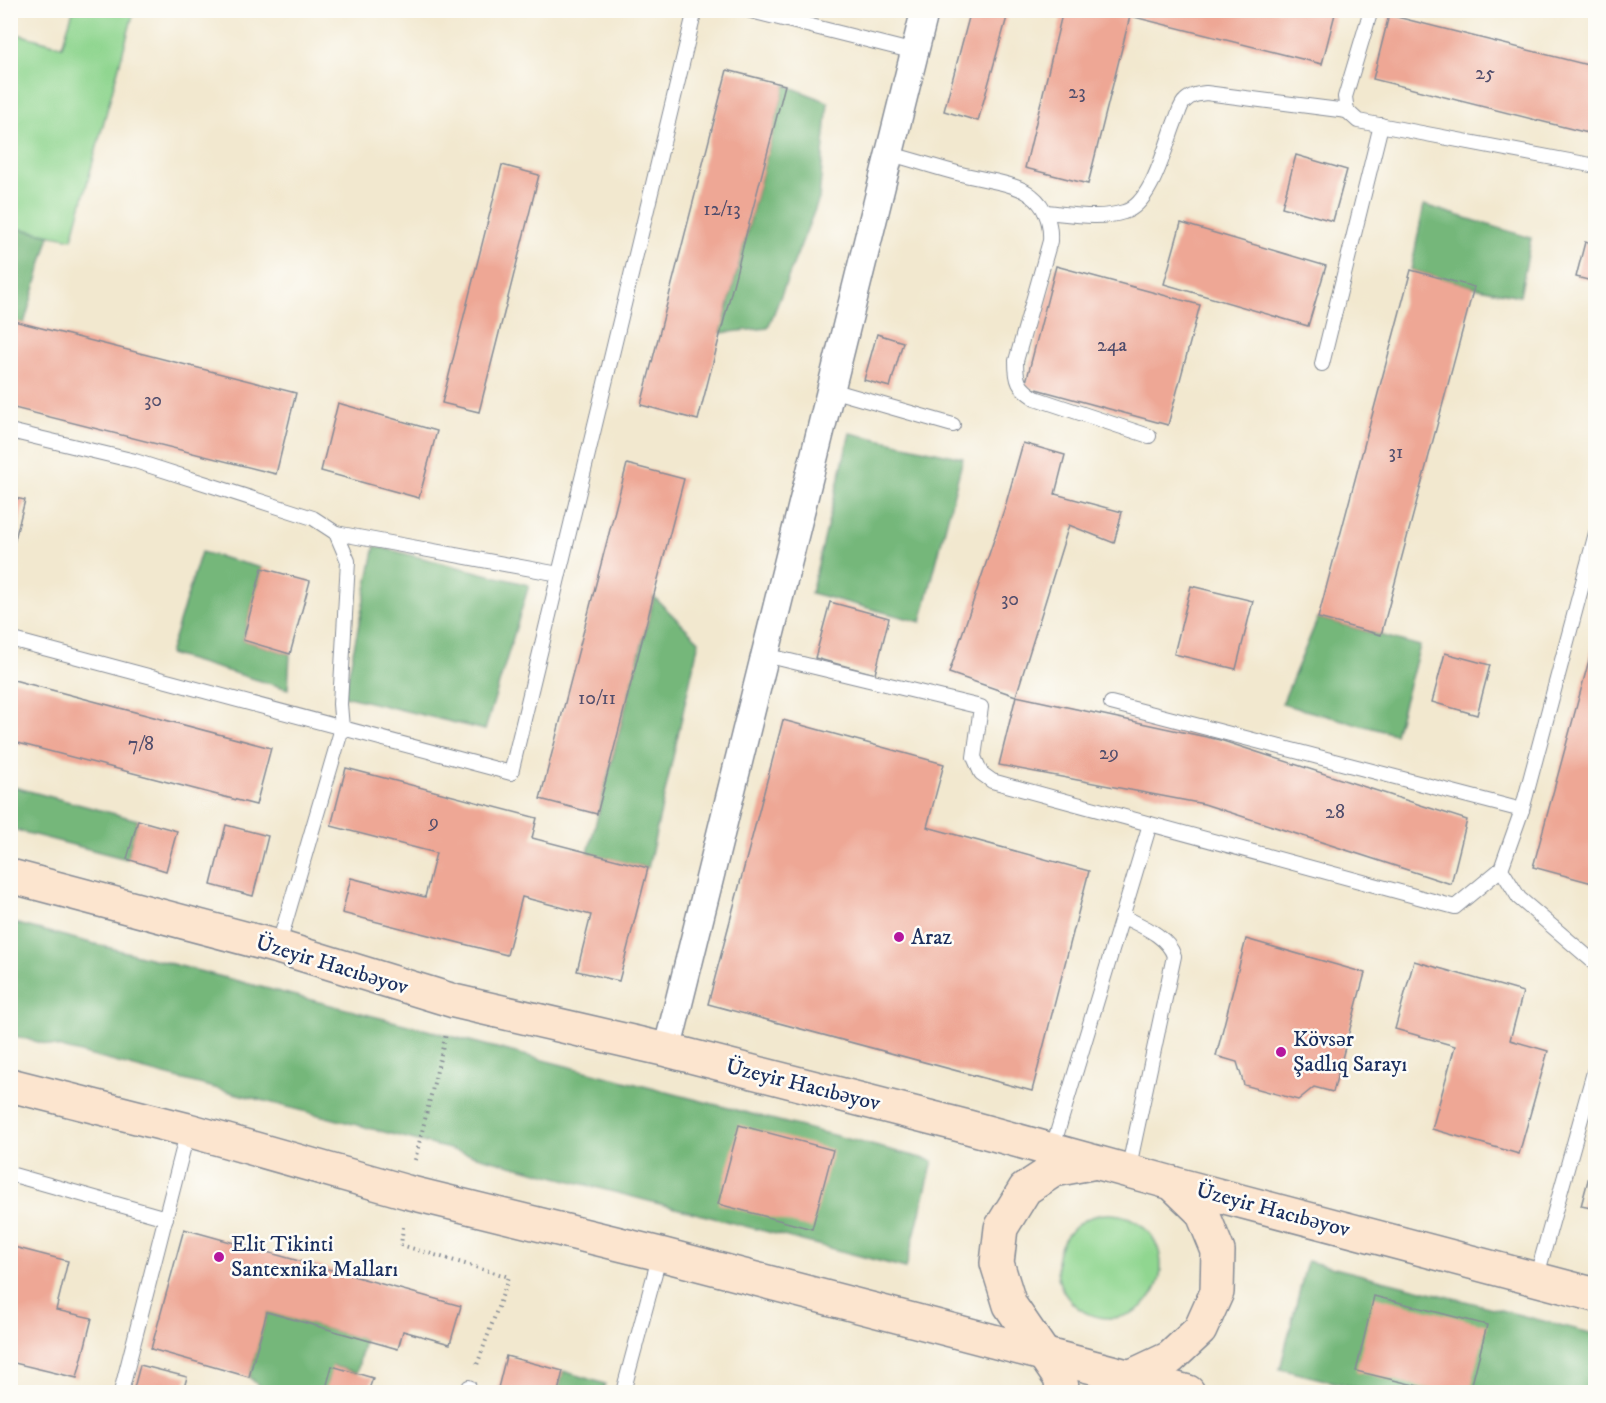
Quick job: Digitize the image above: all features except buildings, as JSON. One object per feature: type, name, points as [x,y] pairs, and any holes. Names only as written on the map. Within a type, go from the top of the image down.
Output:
[{"type":"main road","name":"Üzeyir Hacıbəyov","points":[[10,876],[278,947],[454,1001],[667,1050],[1596,1295]]},
{"type":"main road","points":[[10,1085],[188,1130],[407,1192],[660,1254],[1188,1392]]},
{"type":"main road","points":[[1063,1392],[1060,1378],[1010,1305],[997,1263],[1001,1228],[1025,1189],[1054,1170],[1096,1163]]},
{"type":"main road","points":[[1099,1392],[1170,1358],[1200,1330],[1217,1293],[1218,1251],[1202,1212],[1172,1184]]},
{"type":"street","points":[[667,1050],[926,10]]},
{"type":"lane","points":[[10,639],[512,773],[695,10]]},
{"type":"lane","points":[[747,10],[915,52]]},
{"type":"lane","points":[[1347,111],[1345,97],[1371,10]]},
{"type":"lane","points":[[1045,212],[1104,216],[1126,212],[1137,205],[1153,178],[1184,101],[1194,94],[1206,93],[1347,111],[1358,121],[1596,165]]},
{"type":"lane","points":[[1322,364],[1381,125]]},
{"type":"lane","points":[[890,154],[1027,192],[1034,197],[1045,212],[1051,227],[1050,241],[1016,361],[1016,378],[1023,390],[1035,398],[1149,436]]},
{"type":"lane","points":[[831,390],[953,425]]},
{"type":"lane","points":[[10,431],[135,461],[313,518],[336,533],[560,574]]},
{"type":"lane","points":[[278,947],[342,728],[340,704],[348,561],[336,533]]},
{"type":"lane","points":[[765,655],[981,708],[974,756],[981,772],[992,781],[1455,907],[1502,869],[1522,810],[1596,533]]},
{"type":"lane","points":[[1110,704],[1522,810]]},
{"type":"lane","points":[[1052,1150],[1150,824]]},
{"type":"lane","points":[[1502,869],[1519,898],[1596,964]]},
{"type":"lane","points":[[1122,916],[1163,939],[1171,946],[1174,956],[1128,1172]]},
{"type":"lane","points":[[1536,1279],[1596,1065]]},
{"type":"lane","points":[[121,1392],[188,1130]]},
{"type":"lane","points":[[10,1174],[166,1218]]},
{"type":"lane","points":[[623,1392],[660,1254]]},
{"type":"green space","points":[[73,11],[134,11],[72,239],[11,227],[10,32],[62,46]]},
{"type":"green space","points":[[785,85],[828,102],[819,199],[768,328],[721,333]]},
{"type":"green space","points":[[1424,205],[1531,238],[1520,296],[1474,287],[1411,270]]},
{"type":"green space","points":[[10,227],[50,235],[24,324],[11,320]]},
{"type":"green space","points":[[850,433],[963,458],[921,622],[811,593]]},
{"type":"green space","points":[[375,546],[529,585],[485,730],[344,696]]},
{"type":"green space","points":[[201,552],[262,568],[243,640],[290,654],[288,689],[169,654]]},
{"type":"green space","points":[[654,597],[699,641],[648,868],[588,853]]},
{"type":"green space","points":[[1318,618],[1420,646],[1395,734],[1282,704]]},
{"type":"green space","points":[[10,786],[138,820],[127,859],[11,829]]},
{"type":"green space","points":[[10,922],[933,1161],[906,1268],[11,1035]]},
{"type":"green space","points":[[1109,1214],[1129,1218],[1146,1229],[1157,1246],[1161,1266],[1157,1286],[1146,1303],[1129,1314],[1109,1318],[1089,1314],[1072,1303],[1061,1286],[1057,1266],[1061,1246],[1072,1229],[1089,1218]]},
{"type":"green space","points":[[1307,1261],[1595,1334],[1595,1392],[1374,1392],[1280,1369]]},
{"type":"green space","points":[[267,1312],[364,1339],[357,1373],[333,1366],[325,1392],[266,1392],[249,1377]]},
{"type":"green space","points":[[563,1371],[605,1384],[603,1392],[558,1392]]},
{"type":"place","name":"Araz","points":[[899,937]]},
{"type":"place","name":"Kövsər Şadlıq Sarayı","points":[[1281,1052]]},
{"type":"place","name":"Elit Tikinti Santexnika Malları","points":[[219,1257]]}]
